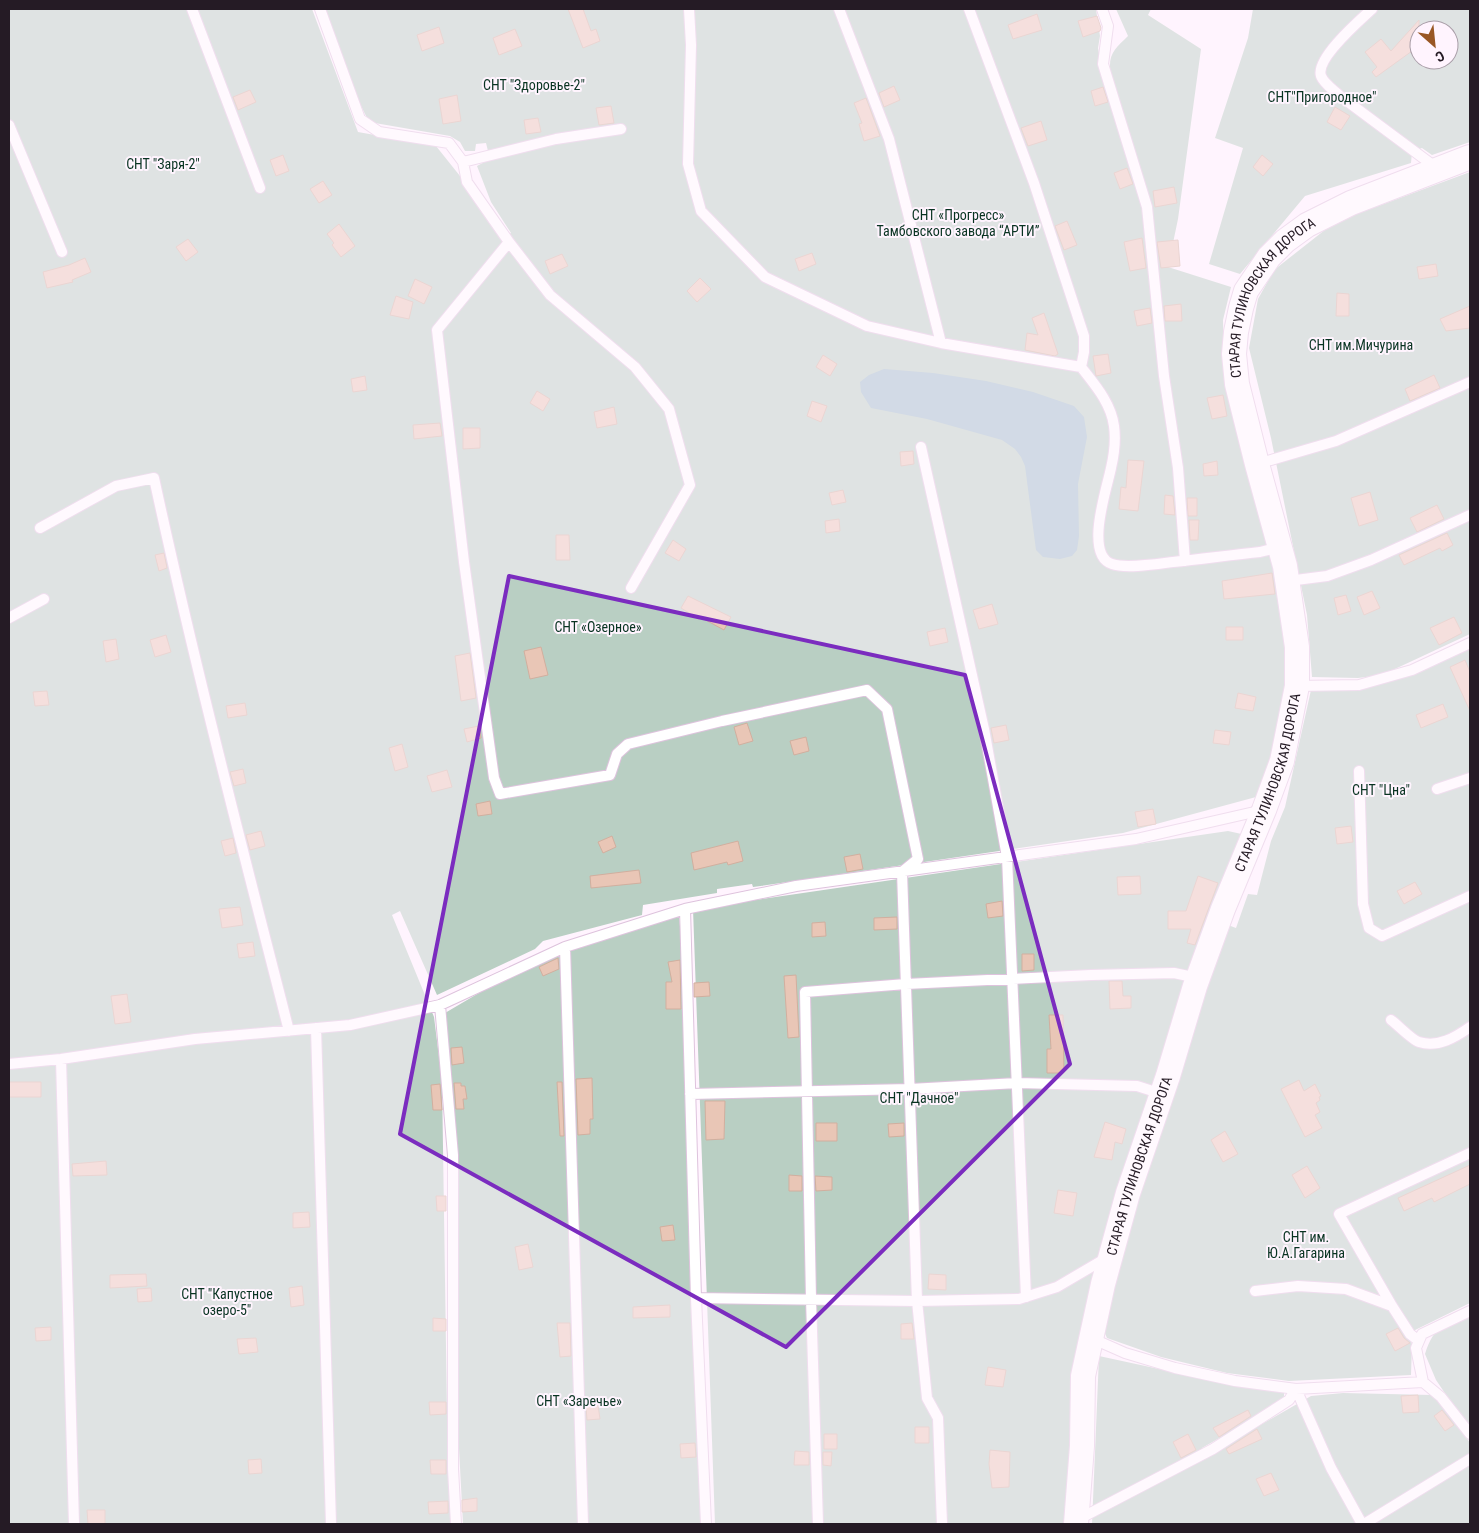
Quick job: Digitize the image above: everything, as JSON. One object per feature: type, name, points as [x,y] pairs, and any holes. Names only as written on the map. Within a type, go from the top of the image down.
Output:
[{"type":"street","name":"СТАРАЯ ТУЛИНОВСКАЯ ДОРОГА","points":[[1076,1522],[1082,1446],[1082,1376],[1111,1255],[1128,1193],[1162,1094],[1198,978],[1223,909],[1282,761],[1297,686],[1297,647],[1286,566],[1237,384],[1234,354],[1236,332],[1246,291],[1269,257],[1285,241],[1307,225],[1351,203],[1470,157]]},
{"type":"lane","points":[[192,9],[260,188]]},
{"type":"lane","points":[[320,9],[360,119],[379,132],[449,143],[463,162],[467,182],[509,242],[550,295],[635,367],[669,410],[690,485],[631,588]]},
{"type":"lane","points":[[690,9],[688,164],[701,211],[765,277],[867,326],[941,343],[1081,367],[1106,400],[1114,425],[1111,467],[1102,505],[1098,538],[1100,554],[1112,564],[1139,566],[1280,548]]},
{"type":"lane","points":[[838,9],[888,139],[941,343]]},
{"type":"lane","points":[[969,9],[1034,182],[1084,336],[1084,352],[1081,367]]},
{"type":"lane","points":[[1102,9],[1108,26],[1103,64],[1147,208],[1164,376],[1178,468],[1185,561]]},
{"type":"lane","points":[[1372,9],[1354,25],[1326,58],[1321,66],[1321,76],[1327,85],[1340,96],[1438,169]]},
{"type":"lane","points":[[9,125],[62,252]]},
{"type":"lane","points":[[463,162],[556,139],[621,129]]},
{"type":"lane","points":[[509,242],[437,330],[464,562],[494,778],[500,794],[610,775],[617,754],[628,744],[722,721],[867,690],[887,709],[918,859],[902,872]]},
{"type":"lane","points":[[1257,464],[1336,441],[1470,382]]},
{"type":"lane","points":[[922,447],[984,730],[1007,857],[1026,1297]]},
{"type":"lane","points":[[40,528],[116,486],[154,478],[180,598],[215,743],[289,1031]]},
{"type":"lane","points":[[1288,582],[1328,576],[1371,560],[1470,515]]},
{"type":"lane","points":[[9,618],[44,599]]},
{"type":"lane","points":[[1297,686],[1359,685],[1412,670],[1470,643]]},
{"type":"lane","points":[[1359,771],[1363,904],[1369,928],[1382,936],[1470,896]]},
{"type":"lane","points":[[1437,789],[1470,778]]},
{"type":"lane","points":[[9,1064],[61,1059],[195,1039],[350,1025],[440,1005],[565,946],[685,909],[796,886],[1136,839],[1264,810]]},
{"type":"lane","points":[[902,872],[917,1301],[926,1398],[938,1418],[942,1524]]},
{"type":"lane","points":[[685,909],[696,1298],[706,1524]]},
{"type":"lane","points":[[565,946],[584,1524]]},
{"type":"lane","points":[[818,1524],[811,1299],[805,992],[906,984],[1174,973],[1198,978]]},
{"type":"lane","points":[[440,1005],[453,1155],[453,1469],[456,1524]]},
{"type":"lane","points":[[1391,1020],[1418,1042],[1436,1043],[1454,1038],[1470,1027]]},
{"type":"lane","points":[[316,1028],[331,1524]]},
{"type":"lane","points":[[61,1059],[74,1524]]},
{"type":"lane","points":[[690,1094],[910,1089],[1017,1083],[1137,1086],[1162,1094]]},
{"type":"lane","points":[[1419,1341],[1410,1334],[1392,1306],[1339,1214],[1470,1153]]},
{"type":"lane","points":[[696,1298],[917,1301],[1019,1299],[1057,1287],[1111,1255]]},
{"type":"lane","points":[[1255,1291],[1298,1286],[1346,1289],[1392,1306]]},
{"type":"lane","points":[[1470,1311],[1422,1334],[1416,1348],[1423,1382],[1441,1397],[1470,1434]]},
{"type":"lane","points":[[1090,1337],[1125,1353],[1184,1370],[1235,1381],[1296,1389],[1423,1382]]},
{"type":"lane","points":[[1076,1522],[1213,1449],[1289,1400],[1296,1389]]},
{"type":"lane","points":[[1296,1389],[1331,1468],[1363,1524],[1470,1459]]},
{"type":"highlighted area","points":[[509,576],[965,675],[1070,1064],[786,1347],[400,1134]]},
{"type":"green space","points":[[9,9],[312,9],[358,132],[436,146],[460,176],[503,237],[511,233],[491,202],[477,166],[490,159],[486,143],[476,144],[475,151],[465,151],[460,142],[450,136],[369,122],[358,100],[324,9],[1096,9],[1100,36],[1098,48],[1102,70],[1110,69],[1112,54],[1128,36],[1116,9],[1151,9],[1148,15],[1201,49],[1178,219],[1168,267],[1231,287],[1223,320],[1224,368],[1275,555],[1288,650],[1284,699],[1267,777],[1256,797],[1123,833],[753,887],[752,884],[717,889],[717,893],[643,905],[642,915],[543,941],[535,949],[437,995],[400,911],[392,915],[434,1017],[442,1081],[447,1412],[455,1524],[9,1524]]},
{"type":"green space","name":"СНТ\"Пригородное\"","points":[[1253,9],[1470,9],[1470,142],[1432,155],[1422,148],[1412,152],[1411,163],[1305,196],[1240,274],[1209,264],[1243,148],[1215,138],[1248,38]]},
{"type":"green space","name":"СНТ им.Мичурина","points":[[1470,172],[1470,634],[1382,675],[1358,678],[1312,677],[1307,615],[1271,438],[1249,348],[1258,299],[1274,270],[1335,222]]},
{"type":"green space","name":"СНТ им. Ю.А.Гагарина","points":[[1470,644],[1470,1303],[1407,1334],[1412,1344],[1411,1375],[1289,1381],[1227,1373],[1161,1357],[1107,1338],[1103,1329],[1130,1221],[1228,925],[1236,928],[1248,894],[1257,895],[1271,841],[1285,807],[1311,690],[1350,691],[1367,687]]},
{"type":"green space","name":"СНТ \"Дачное\"","points":[[1228,831],[1246,835],[1105,1234],[1069,1524],[715,1524],[693,909]]},
{"type":"green space","name":"СНТ «Заречье»","points":[[679,915],[688,1022],[705,1524],[463,1524],[457,1411],[458,1216],[445,1013],[523,967],[559,952]]},
{"type":"green space","points":[[1470,1313],[1470,1430],[1436,1380],[1425,1354],[1428,1344],[1437,1331]]},
{"type":"green space","points":[[1099,1356],[1210,1380],[1284,1392],[1284,1401],[1202,1448],[1206,1456],[1311,1396],[1343,1393],[1432,1395],[1443,1402],[1470,1443],[1470,1524],[1092,1524]]},
{"type":"water","points":[[884,369],[933,373],[986,381],[1033,392],[1074,406],[1084,417],[1087,437],[1078,484],[1079,536],[1077,550],[1072,556],[1060,559],[1043,557],[1036,550],[1025,466],[1015,449],[1002,440],[927,419],[871,408],[861,392],[860,382],[869,375]]},
{"type":"building","points":[[568,9],[583,9],[591,31],[596,29],[600,41],[583,48]]},
{"type":"building","points":[[1037,14],[1042,30],[1013,39],[1008,25]]},
{"type":"building","points":[[1097,16],[1101,28],[1100,31],[1083,37],[1078,21]]},
{"type":"building","points":[[439,27],[444,43],[422,51],[417,35]]},
{"type":"building","points":[[515,29],[522,46],[499,55],[493,38]]},
{"type":"building","points":[[1409,31],[1409,53],[1376,77],[1372,72],[1377,67],[1365,52],[1381,39],[1391,51]]},
{"type":"building","points":[[894,86],[900,100],[884,107],[879,93]]},
{"type":"building","points":[[1103,87],[1108,102],[1095,106],[1091,91]]},
{"type":"building","points":[[250,90],[256,102],[238,110],[233,97]]},
{"type":"building","points":[[457,95],[461,121],[443,124],[439,99]]},
{"type":"building","points":[[866,98],[880,136],[864,141],[859,124],[862,123],[854,103]]},
{"type":"building","points":[[611,106],[614,123],[599,125],[596,108]]},
{"type":"building","points":[[1335,107],[1350,116],[1341,130],[1327,122]]},
{"type":"building","points":[[538,118],[541,132],[526,134],[524,120]]},
{"type":"building","points":[[1041,121],[1047,140],[1028,146],[1021,128]]},
{"type":"building","points":[[283,155],[289,171],[276,176],[270,160]]},
{"type":"building","points":[[1262,155],[1273,164],[1263,176],[1253,167]]},
{"type":"building","points":[[1127,168],[1133,184],[1120,189],[1114,173]]},
{"type":"building","points":[[323,181],[332,195],[319,203],[310,189]]},
{"type":"building","points":[[1174,187],[1177,203],[1155,207],[1153,191]]},
{"type":"building","points":[[1067,221],[1077,245],[1064,250],[1055,226]]},
{"type":"building","points":[[339,224],[355,246],[341,257],[327,234]]},
{"type":"building","points":[[1142,238],[1146,268],[1130,271],[1124,242]]},
{"type":"building","points":[[188,239],[198,252],[186,261],[176,247]]},
{"type":"building","points":[[1178,240],[1180,266],[1161,268],[1157,242]]},
{"type":"building","points":[[812,253],[816,264],[799,271],[795,259]]},
{"type":"building","points":[[562,254],[568,266],[550,274],[545,261]]},
{"type":"building","points":[[85,258],[91,272],[72,280],[73,282],[47,288],[43,272],[69,265]]},
{"type":"building","points":[[1436,264],[1438,276],[1419,279],[1417,267]]},
{"type":"building","points":[[700,278],[711,289],[697,302],[687,291]]},
{"type":"building","points":[[415,279],[432,287],[424,304],[408,296]]},
{"type":"building","points":[[1337,293],[1349,294],[1349,316],[1336,316]]},
{"type":"building","points":[[396,296],[413,302],[409,319],[390,315]]},
{"type":"building","points":[[1181,304],[1182,321],[1165,321],[1164,306]]},
{"type":"building","points":[[1470,306],[1470,328],[1446,331],[1440,319]]},
{"type":"building","points":[[1150,308],[1152,323],[1137,326],[1134,311]]},
{"type":"building","points":[[1044,313],[1058,354],[1055,356],[1025,350],[1027,333],[1038,335],[1032,318]]},
{"type":"building","points":[[1108,354],[1111,373],[1096,376],[1093,356]]},
{"type":"building","points":[[823,355],[837,364],[830,376],[816,367]]},
{"type":"building","points":[[1434,375],[1440,388],[1410,401],[1405,389]]},
{"type":"building","points":[[365,376],[367,390],[353,392],[351,379]]},
{"type":"building","points":[[537,391],[550,399],[543,411],[530,403]]},
{"type":"building","points":[[1223,395],[1227,416],[1212,419],[1207,398]]},
{"type":"building","points":[[812,401],[827,406],[821,422],[807,416]]},
{"type":"building","points":[[614,407],[617,424],[597,428],[594,412]]},
{"type":"building","points":[[440,423],[442,436],[414,439],[413,425]]},
{"type":"building","points":[[463,428],[480,428],[480,448],[463,449]]},
{"type":"building","points":[[913,451],[914,464],[901,466],[900,452]]},
{"type":"building","points":[[1128,460],[1144,461],[1138,511],[1119,509],[1121,487],[1126,488]]},
{"type":"building","points":[[1217,461],[1218,475],[1204,476],[1203,464]]},
{"type":"building","points":[[843,490],[846,502],[832,505],[829,493]]},
{"type":"building","points":[[1370,492],[1378,520],[1359,526],[1351,498]]},
{"type":"building","points":[[1165,495],[1173,496],[1175,515],[1164,514]]},
{"type":"building","points":[[1187,498],[1197,498],[1197,516],[1188,516]]},
{"type":"building","points":[[1437,505],[1444,519],[1417,532],[1410,518]]},
{"type":"building","points":[[839,519],[840,531],[826,533],[825,521]]},
{"type":"building","points":[[1189,520],[1199,520],[1198,540],[1190,540]]},
{"type":"building","points":[[1447,533],[1453,545],[1442,551],[1440,548],[1404,565],[1399,555]]},
{"type":"building","points":[[556,535],[569,535],[570,560],[556,560]]},
{"type":"building","points":[[673,540],[686,549],[679,561],[665,553]]},
{"type":"building","points":[[164,553],[167,568],[159,571],[155,555]]},
{"type":"building","points":[[1272,573],[1275,594],[1224,599],[1222,581]]},
{"type":"building","points":[[1372,591],[1380,608],[1364,615],[1357,597]]},
{"type":"building","points":[[1346,595],[1351,611],[1338,615],[1334,598]]},
{"type":"building","points":[[688,596],[731,617],[724,630],[700,617],[699,619],[681,608]]},
{"type":"building","points":[[992,604],[998,624],[979,629],[973,610]]},
{"type":"building","points":[[1454,617],[1462,633],[1439,645],[1430,628]]},
{"type":"building","points":[[1226,627],[1243,627],[1243,640],[1226,640]]},
{"type":"building","points":[[945,628],[948,642],[930,646],[927,632]]},
{"type":"building","points":[[166,635],[171,652],[155,657],[150,640]]},
{"type":"building","points":[[116,639],[119,659],[106,662],[103,641]]},
{"type":"building","points":[[541,647],[548,675],[530,679],[524,651]]},
{"type":"building","points":[[470,653],[476,698],[461,701],[455,656]]},
{"type":"building","points":[[1465,660],[1470,672],[1470,711],[1450,667]]},
{"type":"building","points":[[47,691],[49,705],[35,706],[33,692]]},
{"type":"building","points":[[1238,693],[1256,697],[1253,711],[1235,708]]},
{"type":"building","points":[[245,703],[247,715],[228,718],[226,706]]},
{"type":"building","points":[[1443,704],[1448,717],[1421,728],[1416,715]]},
{"type":"building","points":[[747,723],[753,741],[739,745],[734,727]]},
{"type":"building","points":[[1006,725],[1009,740],[994,743],[991,728]]},
{"type":"building","points":[[479,726],[481,738],[467,742],[464,729]]},
{"type":"building","points":[[1215,730],[1231,732],[1229,745],[1213,743]]},
{"type":"building","points":[[806,737],[809,751],[794,755],[790,741]]},
{"type":"building","points":[[402,744],[408,767],[395,771],[389,748]]},
{"type":"building","points":[[243,769],[246,783],[234,786],[230,772]]},
{"type":"building","points":[[447,770],[452,787],[432,792],[427,776]]},
{"type":"building","points":[[490,801],[492,814],[478,816],[476,804]]},
{"type":"building","points":[[1153,809],[1156,824],[1138,827],[1135,812]]},
{"type":"building","points":[[1351,826],[1353,842],[1337,844],[1335,828]]},
{"type":"building","points":[[261,831],[265,846],[250,850],[246,835]]},
{"type":"building","points":[[612,836],[616,847],[603,853],[598,842]]},
{"type":"building","points":[[233,838],[236,853],[225,856],[221,841]]},
{"type":"building","points":[[738,841],[743,861],[728,865],[727,862],[694,870],[691,853]]},
{"type":"building","points":[[860,854],[863,869],[847,872],[844,857]]},
{"type":"building","points":[[639,870],[641,883],[591,888],[590,876]]},
{"type":"building","points":[[1140,876],[1141,894],[1118,895],[1117,877]]},
{"type":"building","points":[[1198,876],[1218,883],[1195,945],[1187,943],[1191,929],[1168,929],[1168,911],[1186,911]]},
{"type":"building","points":[[1415,882],[1422,894],[1404,904],[1397,891]]},
{"type":"building","points":[[1002,901],[1003,916],[988,918],[986,904]]},
{"type":"building","points":[[240,907],[243,925],[222,928],[219,909]]},
{"type":"building","points":[[897,917],[897,929],[874,930],[874,918]]},
{"type":"building","points":[[825,922],[826,936],[812,937],[812,923]]},
{"type":"building","points":[[253,942],[255,956],[239,958],[237,944]]},
{"type":"building","points":[[1022,954],[1034,954],[1034,970],[1022,971]]},
{"type":"building","points":[[558,958],[559,969],[543,976],[539,967]]},
{"type":"building","points":[[680,960],[681,1009],[666,1009],[666,982],[672,982],[668,962]]},
{"type":"building","points":[[796,975],[799,1037],[788,1038],[784,976]]},
{"type":"building","points":[[1109,981],[1122,981],[1123,996],[1131,996],[1131,1008],[1110,1009]]},
{"type":"building","points":[[709,982],[710,996],[694,997],[694,983]]},
{"type":"building","points":[[127,994],[131,1022],[115,1024],[111,996]]},
{"type":"building","points":[[1049,1015],[1063,1015],[1064,1073],[1047,1073],[1047,1049],[1051,1049]]},
{"type":"building","points":[[462,1047],[464,1063],[452,1065],[451,1048]]},
{"type":"building","points":[[592,1078],[593,1119],[590,1119],[590,1134],[578,1135],[576,1079]]},
{"type":"building","points":[[1299,1080],[1304,1091],[1315,1084],[1321,1096],[1319,1097],[1320,1100],[1316,1103],[1320,1112],[1315,1115],[1322,1128],[1305,1137],[1281,1089]]},
{"type":"building","points":[[9,1082],[41,1082],[41,1097],[9,1097]]},
{"type":"building","points":[[557,1082],[562,1082],[564,1136],[560,1136]]},
{"type":"building","points":[[454,1083],[461,1083],[461,1086],[465,1086],[467,1099],[463,1099],[464,1109],[456,1109]]},
{"type":"building","points":[[440,1084],[442,1110],[433,1110],[431,1085]]},
{"type":"building","points":[[705,1101],[725,1101],[724,1139],[706,1140]]},
{"type":"building","points":[[1105,1122],[1126,1129],[1122,1144],[1115,1142],[1112,1160],[1094,1157]]},
{"type":"building","points":[[816,1123],[837,1123],[837,1141],[816,1141]]},
{"type":"building","points":[[904,1123],[904,1136],[889,1137],[888,1124]]},
{"type":"building","points":[[1225,1131],[1238,1154],[1223,1162],[1211,1140]]},
{"type":"building","points":[[106,1161],[107,1175],[73,1176],[72,1164]]},
{"type":"building","points":[[1470,1165],[1470,1184],[1434,1202],[1432,1198],[1404,1211],[1398,1198]]},
{"type":"building","points":[[1307,1166],[1320,1188],[1305,1198],[1292,1175]]},
{"type":"building","points":[[789,1175],[802,1176],[802,1191],[789,1191]]},
{"type":"building","points":[[815,1176],[832,1177],[832,1190],[816,1191]]},
{"type":"building","points":[[1058,1190],[1077,1193],[1073,1216],[1054,1213]]},
{"type":"building","points":[[436,1196],[446,1196],[446,1211],[437,1211]]},
{"type":"building","points":[[309,1212],[310,1227],[293,1228],[293,1213]]},
{"type":"building","points":[[673,1225],[675,1240],[662,1241],[660,1227]]},
{"type":"building","points":[[528,1244],[533,1267],[519,1270],[515,1247]]},
{"type":"building","points":[[146,1274],[147,1286],[110,1288],[110,1275]]},
{"type":"building","points":[[929,1274],[946,1275],[946,1290],[928,1289]]},
{"type":"building","points":[[302,1286],[304,1305],[291,1307],[289,1288]]},
{"type":"building","points":[[151,1288],[152,1301],[138,1302],[137,1289]]},
{"type":"building","points":[[670,1305],[670,1317],[633,1318],[633,1307]]},
{"type":"building","points":[[433,1318],[446,1319],[446,1331],[433,1331]]},
{"type":"building","points":[[557,1323],[570,1323],[571,1356],[560,1357]]},
{"type":"building","points":[[912,1323],[914,1339],[901,1339],[901,1324]]},
{"type":"building","points":[[51,1327],[51,1340],[36,1341],[35,1328]]},
{"type":"building","points":[[1398,1328],[1404,1338],[1410,1343],[1395,1351],[1386,1334]]},
{"type":"building","points":[[256,1338],[258,1352],[239,1354],[237,1339]]},
{"type":"building","points":[[988,1367],[1006,1370],[1003,1387],[985,1385]]},
{"type":"building","points":[[1418,1395],[1419,1412],[1403,1413],[1401,1396]]},
{"type":"building","points":[[429,1402],[446,1402],[446,1414],[430,1415]]},
{"type":"building","points":[[598,1405],[600,1419],[587,1420],[586,1406]]},
{"type":"building","points":[[1248,1410],[1251,1416],[1219,1437],[1213,1428]]},
{"type":"building","points":[[1442,1410],[1454,1425],[1445,1431],[1434,1416]]},
{"type":"building","points":[[915,1427],[929,1427],[929,1443],[915,1443]]},
{"type":"building","points":[[1257,1429],[1262,1439],[1229,1454],[1226,1449]]},
{"type":"building","points":[[824,1434],[837,1434],[837,1449],[824,1449]]},
{"type":"building","points":[[1188,1434],[1196,1450],[1181,1458],[1173,1442]]},
{"type":"building","points":[[695,1443],[696,1457],[681,1458],[680,1444]]},
{"type":"building","points":[[990,1450],[1010,1452],[1009,1487],[992,1488],[989,1464]]},
{"type":"building","points":[[795,1451],[809,1452],[809,1465],[794,1465]]},
{"type":"building","points":[[823,1452],[832,1452],[831,1466],[823,1465]]},
{"type":"building","points":[[261,1459],[262,1473],[249,1474],[248,1460]]},
{"type":"building","points":[[430,1460],[446,1460],[446,1474],[431,1474]]},
{"type":"building","points":[[1271,1473],[1279,1490],[1264,1496],[1256,1479]]},
{"type":"building","points":[[477,1498],[477,1511],[462,1512],[462,1500]]},
{"type":"building","points":[[448,1501],[448,1513],[429,1514],[428,1502]]},
{"type":"building","points":[[87,1510],[105,1510],[105,1524],[88,1524]]},
{"type":"park label","name":"СНТ \"Здоровье-2\"","points":[[534,85]]},
{"type":"park label","name":"СНТ \"Заря-2\"","points":[[163,164]]},
{"type":"park label","name":"СНТ «Прогресс» Тамбовского завода “АРТИ”","points":[[958,224]]},
{"type":"park label","name":"СНТ «Озерное»","points":[[598,627]]},
{"type":"park label","name":"СНТ \"Цна\"","points":[[1381,790]]},
{"type":"park label","name":"СНТ \"Капустное озеро-5\"","points":[[227,1302]]}]
